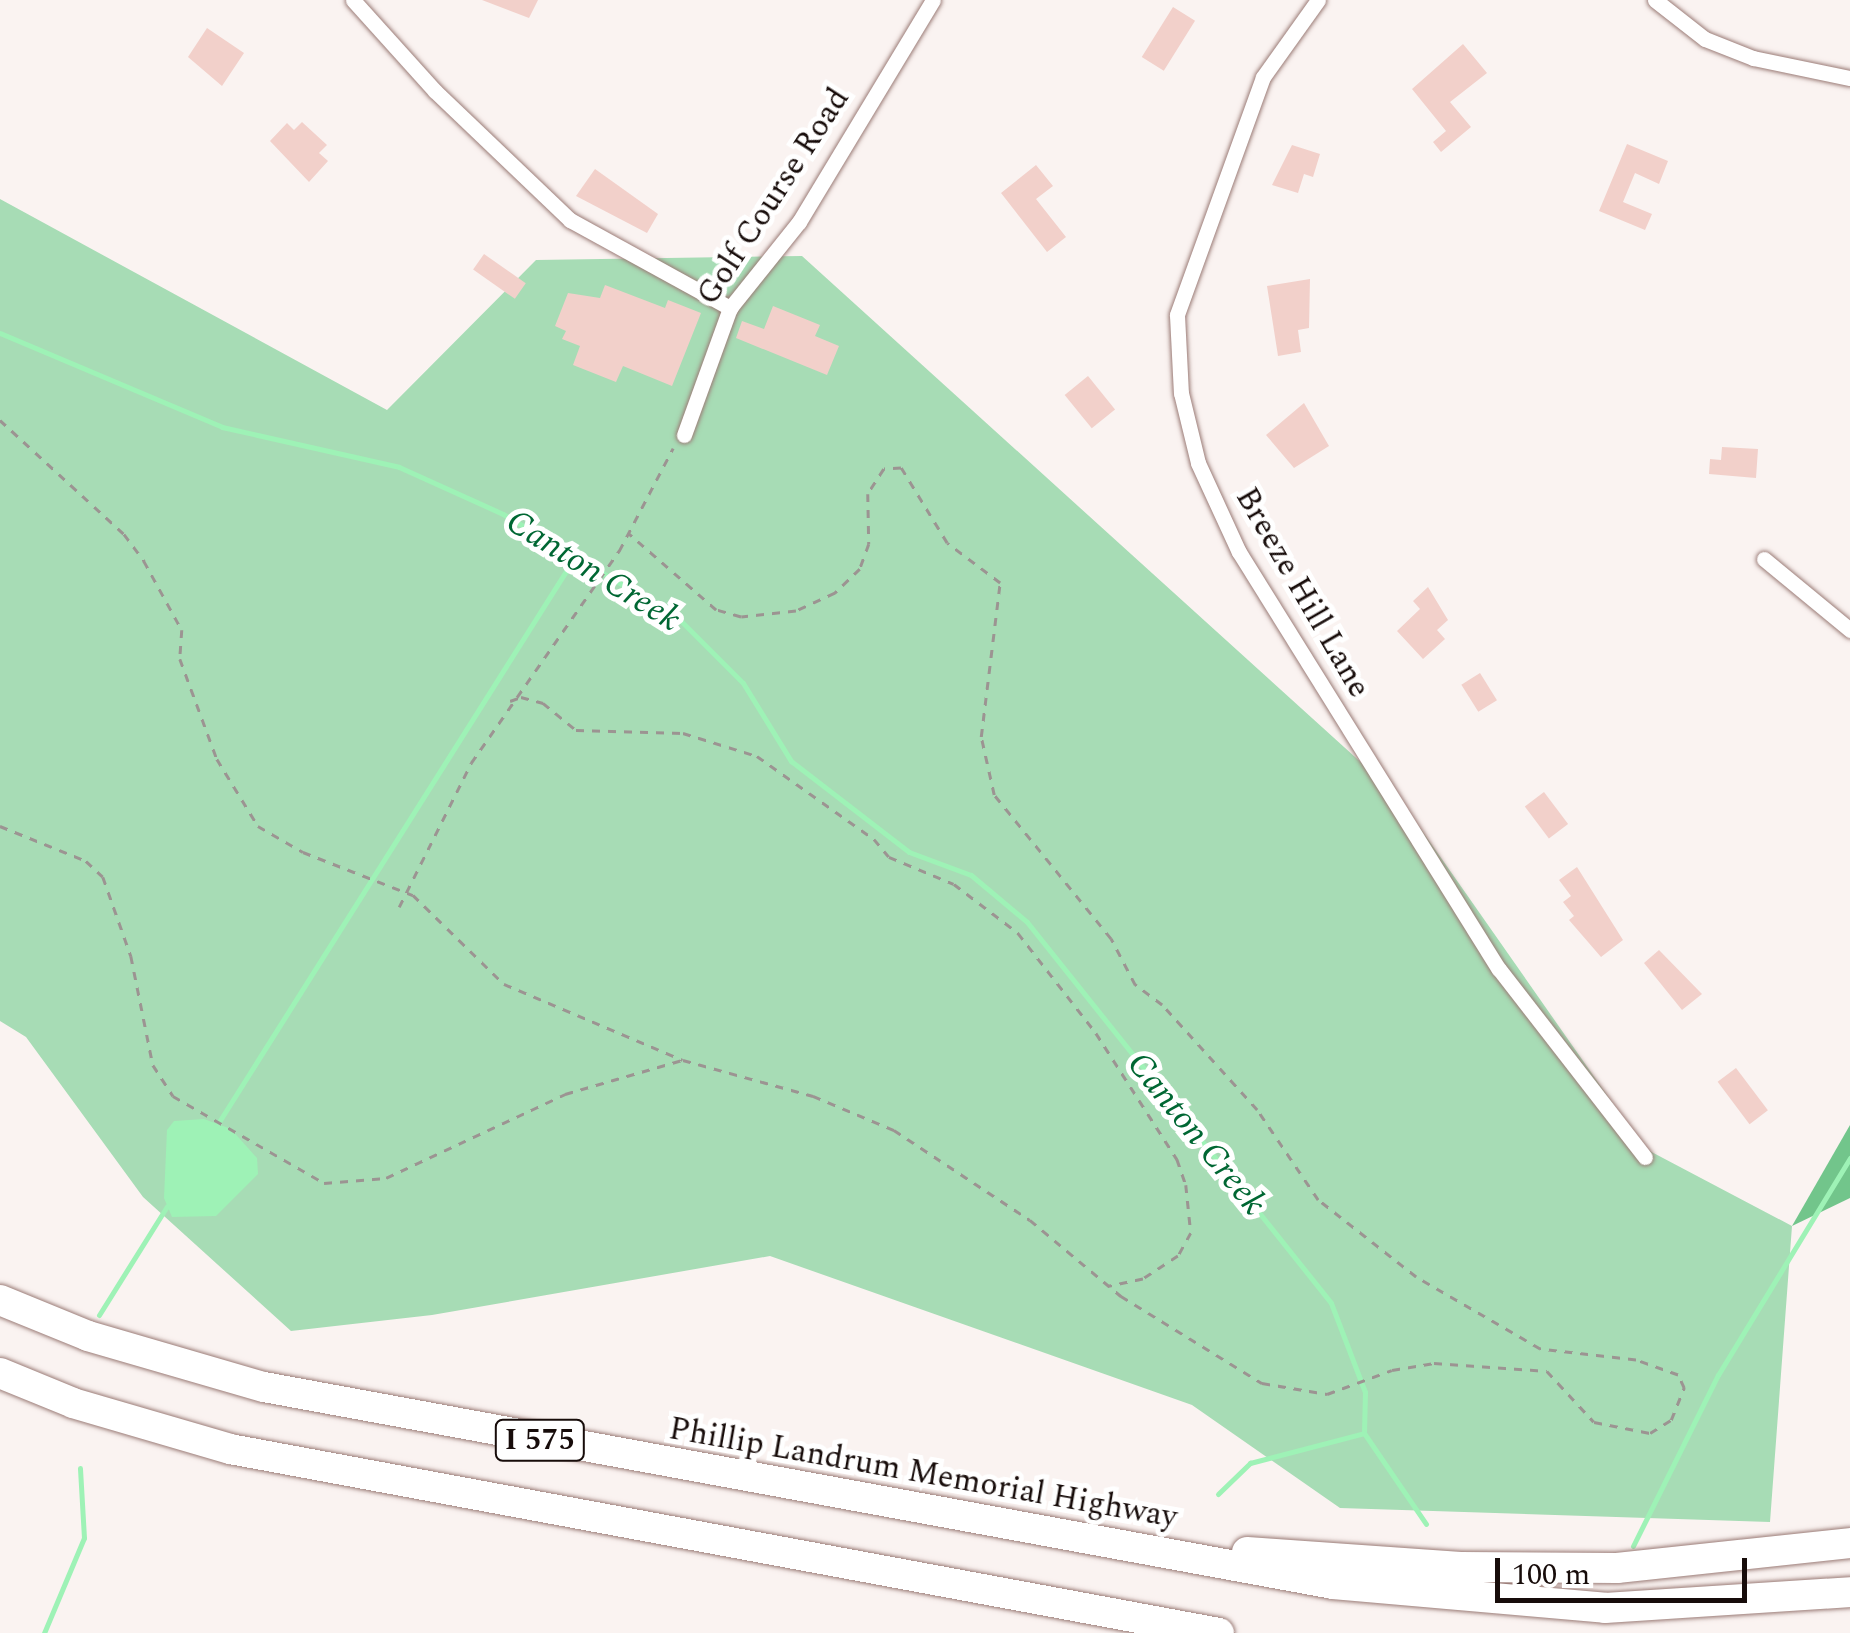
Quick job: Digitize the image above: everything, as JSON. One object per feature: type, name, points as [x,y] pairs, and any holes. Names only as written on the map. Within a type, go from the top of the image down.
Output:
[{"type":"highway","name":"Phillip Landrum Memorial Highway","points":[[0,1300],[104,1341],[264,1387],[1333,1584],[1473,1601],[1678,1606],[1850,1592]]},
{"type":"highway","name":"I 575","points":[[0,1373],[83,1406],[267,1456],[1220,1633]]},
{"type":"highway","points":[[1090,1541],[1528,1569],[1702,1563],[1850,1543]]},
{"type":"street","points":[[352,0],[449,105],[570,220],[730,308]]},
{"type":"street","name":"Golf Course Road","points":[[684,435],[730,308],[799,222],[933,0]]},
{"type":"street","name":"Breeze Hill Lane","points":[[1318,0],[1264,77],[1177,315],[1181,393],[1198,463],[1239,552],[1499,969],[1645,1158]]},
{"type":"street","points":[[1655,0],[1705,39],[1754,58],[1850,78]]},
{"type":"street","points":[[1764,559],[1850,630]]},
{"type":"path","points":[[0,420],[124,534],[144,562],[182,630],[180,659],[217,759],[258,826],[303,852],[408,892],[466,940],[504,984],[683,1060],[813,1096],[894,1130],[1030,1220],[1106,1284],[1242,1374],[1278,1387],[1339,1393],[1372,1378],[1434,1363],[1547,1372],[1594,1422],[1650,1432],[1672,1420],[1684,1388],[1678,1375],[1636,1360],[1540,1349],[1416,1278],[1318,1200],[1267,1122],[1162,1005],[1135,985],[1111,939],[994,794],[981,736],[1000,583],[947,543],[901,468],[884,470],[868,494],[869,544],[860,570],[835,593],[796,611],[741,618],[716,610],[629,534]]},
{"type":"path","points":[[400,907],[458,784],[510,701],[619,551],[662,460],[684,435]]},
{"type":"path","points":[[510,701],[521,696],[543,703],[576,730],[683,733],[758,756],[874,839],[889,858],[954,884],[1018,933],[1096,1033],[1178,1160],[1186,1185],[1191,1233],[1178,1256],[1143,1279],[1106,1284]]},
{"type":"path","points":[[0,826],[75,856],[103,876],[132,956],[154,1065],[173,1096],[324,1184],[357,1186],[386,1178],[565,1094],[683,1060]]},
{"type":"shaded area","points":[[0,199],[387,410],[536,260],[802,256],[1397,795],[1644,1148],[1792,1226],[1770,1522],[1340,1508],[1192,1405],[770,1256],[432,1315],[291,1331],[143,1197],[26,1037],[0,1021]]},
{"type":"shaded area","points":[[204,1119],[231,1129],[257,1158],[258,1174],[216,1216],[172,1217],[164,1198],[167,1130],[174,1121]]},
{"type":"shaded area","points":[[1850,1125],[1850,1198],[1792,1226]]},
{"type":"building","points":[[482,0],[538,0],[529,18]]},
{"type":"building","points":[[1173,7],[1195,21],[1164,71],[1142,57]]},
{"type":"building","points":[[207,28],[244,53],[222,86],[188,57]]},
{"type":"building","points":[[1463,44],[1487,73],[1450,102],[1471,127],[1441,152],[1433,142],[1446,131],[1412,89]]},
{"type":"building","points":[[302,122],[327,145],[319,153],[328,161],[309,182],[270,141],[287,123],[294,130]]},
{"type":"building","points":[[1627,144],[1668,161],[1659,184],[1635,173],[1623,202],[1652,214],[1645,230],[1599,211]]},
{"type":"building","points":[[1292,145],[1320,154],[1313,177],[1304,174],[1298,193],[1272,185]]},
{"type":"building","points":[[1036,165],[1053,186],[1036,199],[1066,237],[1047,252],[1001,193]]},
{"type":"building","points":[[595,169],[658,214],[647,233],[576,196]]},
{"type":"building","points":[[484,254],[526,283],[515,299],[473,270]]},
{"type":"building","points":[[1310,279],[1309,328],[1298,330],[1301,352],[1278,356],[1267,286]]},
{"type":"building","points":[[605,285],[665,308],[668,300],[701,313],[672,386],[623,366],[616,382],[573,365],[580,346],[562,339],[566,331],[555,326],[568,293],[600,298]]},
{"type":"building","points":[[773,306],[820,325],[815,336],[839,346],[827,375],[736,338],[742,321],[764,329]]},
{"type":"building","points":[[1088,376],[1115,409],[1092,428],[1065,395]]},
{"type":"building","points":[[1304,403],[1329,446],[1294,468],[1266,435]]},
{"type":"building","points":[[1722,447],[1758,449],[1756,478],[1709,474],[1710,459],[1721,460]]},
{"type":"building","points":[[1428,587],[1448,620],[1437,630],[1445,639],[1423,659],[1397,631],[1420,609],[1413,601]]},
{"type":"building","points":[[1480,673],[1497,700],[1478,712],[1461,685]]},
{"type":"building","points":[[1544,792],[1568,824],[1549,838],[1525,806]]},
{"type":"building","points":[[1577,867],[1623,940],[1601,957],[1569,920],[1574,916],[1563,902],[1571,896],[1559,880]]},
{"type":"building","points":[[1659,950],[1702,994],[1682,1010],[1644,963]]},
{"type":"building","points":[[1736,1068],[1768,1110],[1750,1124],[1718,1082]]},
{"type":"waterway","name":"Canton Creek","points":[[0,333],[222,427],[399,467],[503,514],[677,617],[743,683],[791,761],[909,852],[971,875],[1027,922],[1331,1303],[1365,1392],[1364,1433],[1426,1524]]},
{"type":"waterway","points":[[217,1125],[573,560]]},
{"type":"waterway","name":"Canton Creek","points":[[1633,1546],[1718,1375],[1850,1158]]},
{"type":"waterway","points":[[99,1315],[167,1206]]},
{"type":"waterway","points":[[1218,1494],[1250,1463],[1364,1433]]},
{"type":"waterway","points":[[44,1633],[84,1538],[80,1468]]}]
